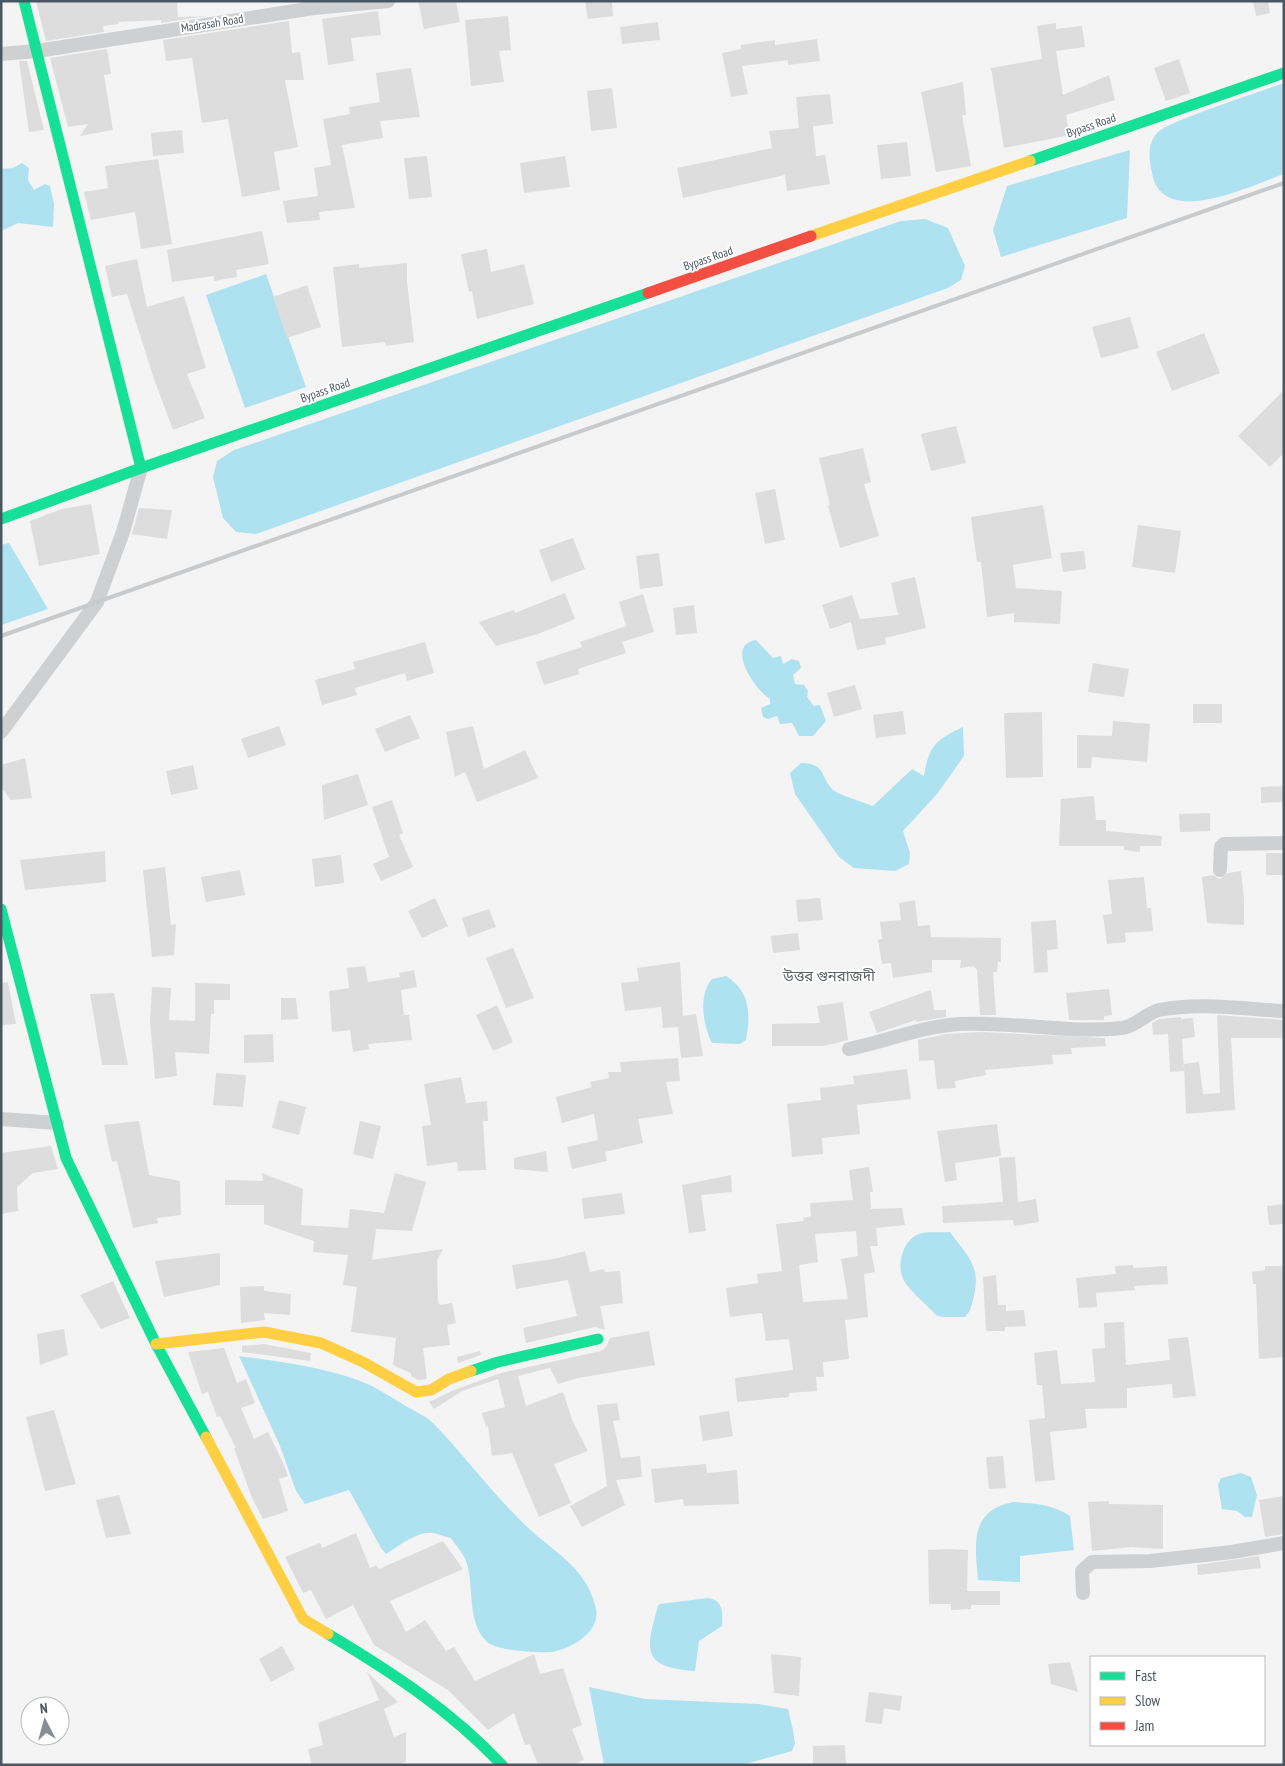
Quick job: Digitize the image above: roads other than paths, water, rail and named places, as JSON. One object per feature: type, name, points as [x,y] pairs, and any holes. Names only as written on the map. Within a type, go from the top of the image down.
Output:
[{"type":"street","points":[[1,732],[97,602],[123,532],[141,468],[24,1]]},
{"type":"street","name":"Madrasah Road","points":[[1,54],[314,8],[388,1]]},
{"type":"street","name":"Bypass Road","points":[[1,519],[141,468],[1284,73]]},
{"type":"street","points":[[1220,870],[1221,847],[1224,844],[1284,843]]},
{"type":"street","points":[[1,909],[66,1158],[156,1344],[303,1619],[394,1674],[472,1733],[502,1765]]},
{"type":"street","points":[[849,1049],[886,1041],[908,1032],[961,1024],[1009,1024],[1066,1030],[1124,1028],[1156,1010],[1184,1006],[1284,1012]]},
{"type":"street","points":[[1,1119],[57,1123]]},
{"type":"street","points":[[156,1344],[264,1332],[321,1343],[364,1362],[416,1392],[431,1390],[449,1379],[498,1362],[598,1339]]},
{"type":"street","points":[[1083,1593],[1082,1571],[1092,1562],[1150,1561],[1232,1552],[1284,1543]]},
{"type":"water","points":[[1284,83],[1284,174],[1230,194],[1209,199],[1189,201],[1172,199],[1159,190],[1152,173],[1150,158],[1150,147],[1157,133],[1178,121]]},
{"type":"water","points":[[1130,150],[1127,218],[1001,257],[993,230],[1007,186]]},
{"type":"water","points":[[22,163],[29,168],[28,180],[34,190],[45,184],[50,186],[54,204],[53,227],[18,223],[1,231],[1,169],[13,168]]},
{"type":"water","points":[[925,219],[948,228],[965,266],[961,280],[948,288],[256,534],[236,532],[223,518],[213,477],[217,461],[234,450],[901,221]]},
{"type":"water","points":[[266,274],[306,387],[245,408],[206,295]]},
{"type":"water","points":[[9,543],[48,609],[1,625],[1,545]]},
{"type":"water","points":[[756,640],[773,658],[781,656],[783,664],[792,659],[799,661],[801,668],[793,675],[795,684],[804,685],[808,691],[807,697],[814,706],[820,705],[826,721],[813,736],[799,736],[792,723],[780,724],[777,716],[768,719],[763,717],[761,708],[770,704],[770,699],[757,687],[743,659],[743,650],[747,644]]},
{"type":"water","points":[[963,727],[964,756],[937,794],[903,831],[910,853],[909,864],[895,871],[854,868],[839,857],[795,794],[790,773],[801,763],[809,764],[815,765],[821,771],[828,784],[835,791],[873,806],[912,769],[924,776],[928,758],[935,745],[946,736]]},
{"type":"water","points":[[726,976],[740,989],[747,1004],[746,1040],[740,1044],[712,1043],[704,1019],[703,1002],[708,986],[712,979]]},
{"type":"water","points":[[950,1232],[971,1261],[976,1276],[973,1302],[965,1317],[942,1317],[936,1315],[911,1290],[902,1275],[902,1254],[913,1237],[926,1233]]},
{"type":"water","points":[[239,1356],[307,1366],[357,1380],[372,1386],[430,1420],[513,1513],[577,1571],[592,1595],[596,1609],[594,1625],[589,1632],[576,1643],[552,1652],[517,1651],[491,1644],[480,1633],[476,1624],[467,1564],[451,1538],[433,1533],[421,1534],[386,1554],[349,1490],[305,1504],[296,1491],[280,1446]]},
{"type":"water","points":[[1241,1473],[1251,1477],[1257,1495],[1252,1517],[1245,1517],[1237,1511],[1222,1509],[1218,1485],[1221,1478]]},
{"type":"water","points":[[1013,1502],[1050,1507],[1070,1516],[1074,1550],[1020,1556],[1020,1582],[978,1580],[976,1542],[982,1521],[999,1506]]},
{"type":"water","points":[[708,1598],[717,1601],[721,1607],[722,1626],[699,1641],[695,1671],[678,1669],[657,1661],[652,1654],[650,1645],[658,1606],[660,1604]]},
{"type":"water","points":[[589,1687],[645,1699],[758,1704],[788,1709],[795,1744],[792,1751],[742,1765],[604,1765]]},
{"type":"railway","points":[[1,636],[1284,183]]},
{"type":"district","name":"উত্তর গুনরাজদী","points":[[829,975]]}]
